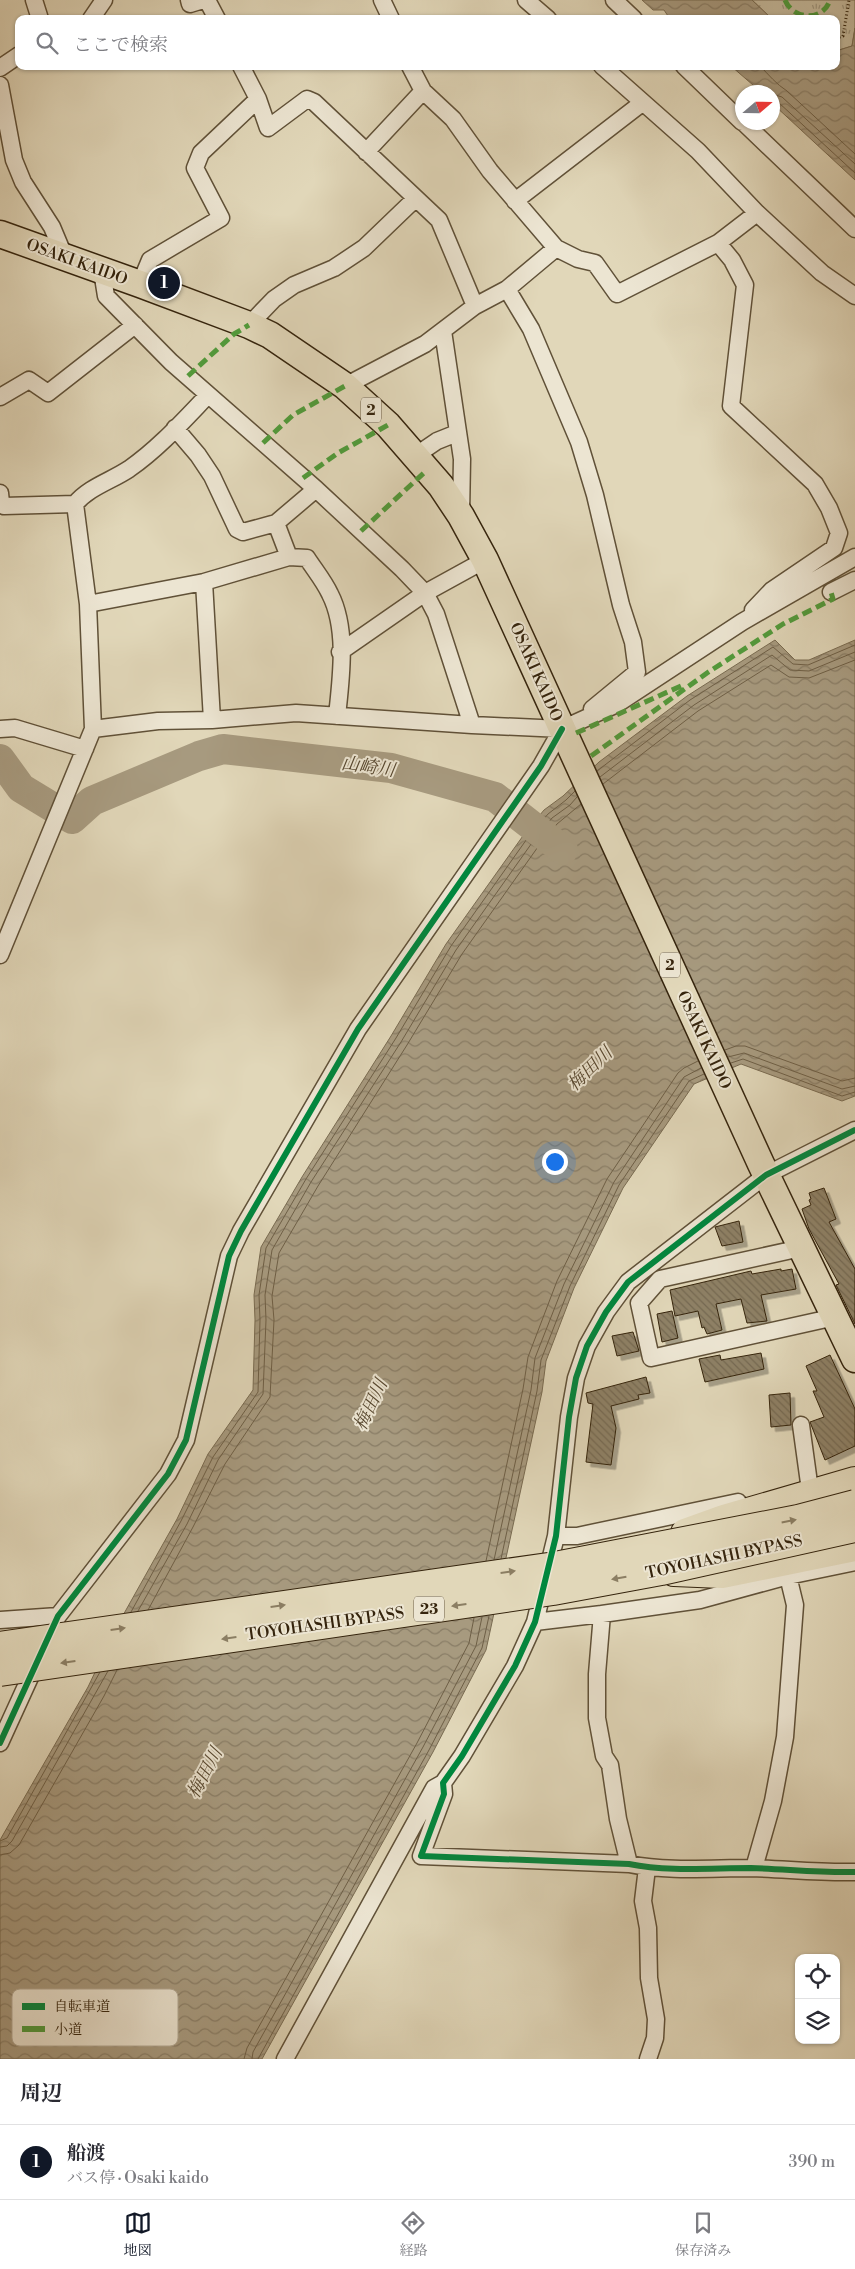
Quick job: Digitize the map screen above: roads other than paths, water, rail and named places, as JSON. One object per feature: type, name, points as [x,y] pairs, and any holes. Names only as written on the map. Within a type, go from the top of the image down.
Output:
[{"type":"highway","name":"23","points":[[636,1550],[724,1519],[855,1481]]},
{"type":"highway","name":"TOYOHASHI BYPASS","points":[[0,1646],[545,1567],[798,1519],[855,1504]]},
{"type":"highway","name":"TOYOHASHI BYPASS","points":[[0,1672],[554,1591],[661,1571],[855,1528]]},
{"type":"highway","name":"23","points":[[661,1571],[722,1574],[855,1546]]},
{"type":"main road","name":"OSAKI KAIDO","points":[[0,234],[140,284],[249,325],[270,335],[345,386],[388,425],[440,486],[461,516],[485,560],[567,727],[579,766],[764,1170],[855,1359]]},
{"type":"street","points":[[34,0],[39,15]]},
{"type":"street","points":[[94,15],[104,0]]},
{"type":"street","points":[[189,0],[190,4],[205,0],[214,15]]},
{"type":"street","points":[[382,0],[389,15]]},
{"type":"street","points":[[526,0],[543,15]]},
{"type":"street","points":[[614,0],[630,15]]},
{"type":"street","points":[[0,68],[15,58]]},
{"type":"street","points":[[243,70],[258,99],[268,128],[298,103],[307,99],[314,102],[439,220],[475,306]]},
{"type":"street","points":[[412,70],[423,90],[453,119],[490,171],[556,248],[578,259],[595,263],[617,294],[718,243],[757,213]]},
{"type":"street","points":[[606,70],[698,151],[757,213],[822,273],[855,296]]},
{"type":"street","points":[[688,70],[735,114]]},
{"type":"street","points":[[366,152],[423,90]]},
{"type":"street","points":[[1,93],[14,160],[23,182],[52,227],[65,258]]},
{"type":"street","points":[[140,284],[150,260],[222,218],[195,168],[201,153],[258,99]]},
{"type":"street","points":[[515,201],[642,103]]},
{"type":"street","points":[[751,130],[855,229]]},
{"type":"street","points":[[249,325],[274,299],[294,284],[334,268],[364,248],[415,199]]},
{"type":"street","points":[[718,243],[732,260],[744,286],[731,406],[815,484],[829,508],[839,533],[834,548],[772,590],[742,622]]},
{"type":"street","points":[[345,386],[426,344],[475,306],[507,289],[556,248]]},
{"type":"street","points":[[102,271],[106,296],[135,325],[208,395],[316,489],[425,593],[436,614],[472,725]]},
{"type":"street","points":[[0,1743],[58,1616],[168,1474],[186,1440],[229,1256],[241,1231],[358,1029],[567,727],[637,672],[633,642],[621,605],[595,495],[579,442],[531,329],[507,289]]},
{"type":"street","points":[[0,396],[29,380],[48,393],[135,325]]},
{"type":"street","points":[[443,331],[462,459],[461,516]]},
{"type":"street","points":[[0,955],[93,729],[88,604],[75,504],[83,494],[128,470],[156,449],[208,395]]},
{"type":"street","points":[[176,428],[212,476],[237,529],[243,532],[276,523],[316,489]]},
{"type":"street","points":[[415,456],[437,441],[457,433]]},
{"type":"street","points":[[0,493],[1,503],[4,506],[75,504]]},
{"type":"street","points":[[276,523],[289,557]]},
{"type":"street","points":[[88,604],[204,582],[289,557],[307,558],[330,594],[339,624],[340,688],[337,716]]},
{"type":"street","points":[[93,729],[158,721],[212,720],[296,713],[472,725],[567,727],[617,704],[742,622],[855,557]]},
{"type":"street","points":[[340,652],[425,593],[485,560]]},
{"type":"street","points":[[831,592],[855,580]]},
{"type":"street","points":[[204,582],[212,720]]},
{"type":"street","points":[[0,729],[15,728],[85,749]]},
{"type":"street","points":[[285,2059],[434,1788],[443,1783],[462,1756],[515,1666],[535,1622],[556,1536],[569,1417],[576,1378],[587,1346],[596,1328],[628,1282],[764,1170],[855,1130]]},
{"type":"street","points":[[801,1248],[660,1280],[639,1303],[651,1358],[835,1317]]},
{"type":"street","points":[[801,1425],[809,1482]]},
{"type":"street","points":[[556,1536],[577,1536],[720,1507],[855,1470]]},
{"type":"street","points":[[535,1622],[700,1600],[788,1576],[855,1562]]},
{"type":"street","points":[[754,1868],[773,1802],[785,1737],[795,1605],[788,1576]]},
{"type":"street","points":[[602,1614],[597,1674],[597,1718],[604,1756],[610,1765],[618,1819],[629,1864]]},
{"type":"street","points":[[0,1620],[58,1616]]},
{"type":"street","points":[[443,1783],[444,1794],[421,1856],[629,1864],[647,1868],[754,1868],[820,1873],[855,1872]]},
{"type":"street","points":[[647,1868],[644,1901],[648,1928],[649,1978],[656,2019],[655,2038],[648,2059]]},
{"type":"water","points":[[642,0],[752,0],[768,15],[667,15],[664,10],[653,10]]},
{"type":"water","points":[[855,28],[855,180],[780,110],[780,85],[753,85],[736,70],[840,70],[840,50],[852,46]]},
{"type":"water","name":"梅田川","points":[[775,640],[795,660],[809,660],[855,640],[855,1096],[842,1101],[741,1064],[694,1084],[623,1188],[574,1288],[546,1361],[542,1392],[486,1650],[433,1752],[262,2059],[0,2059],[0,1840],[88,1687],[117,1626],[177,1519],[208,1454],[253,1390],[254,1295],[261,1247],[446,944],[525,833],[544,810],[563,796],[599,762],[687,696]]},
{"type":"waterway","name":"山崎川","points":[[0,759],[21,788],[72,819],[92,801],[199,756],[223,749],[391,768],[495,797],[563,850]]},
{"type":"place","name":"船渡","points":[[164,283]]}]
